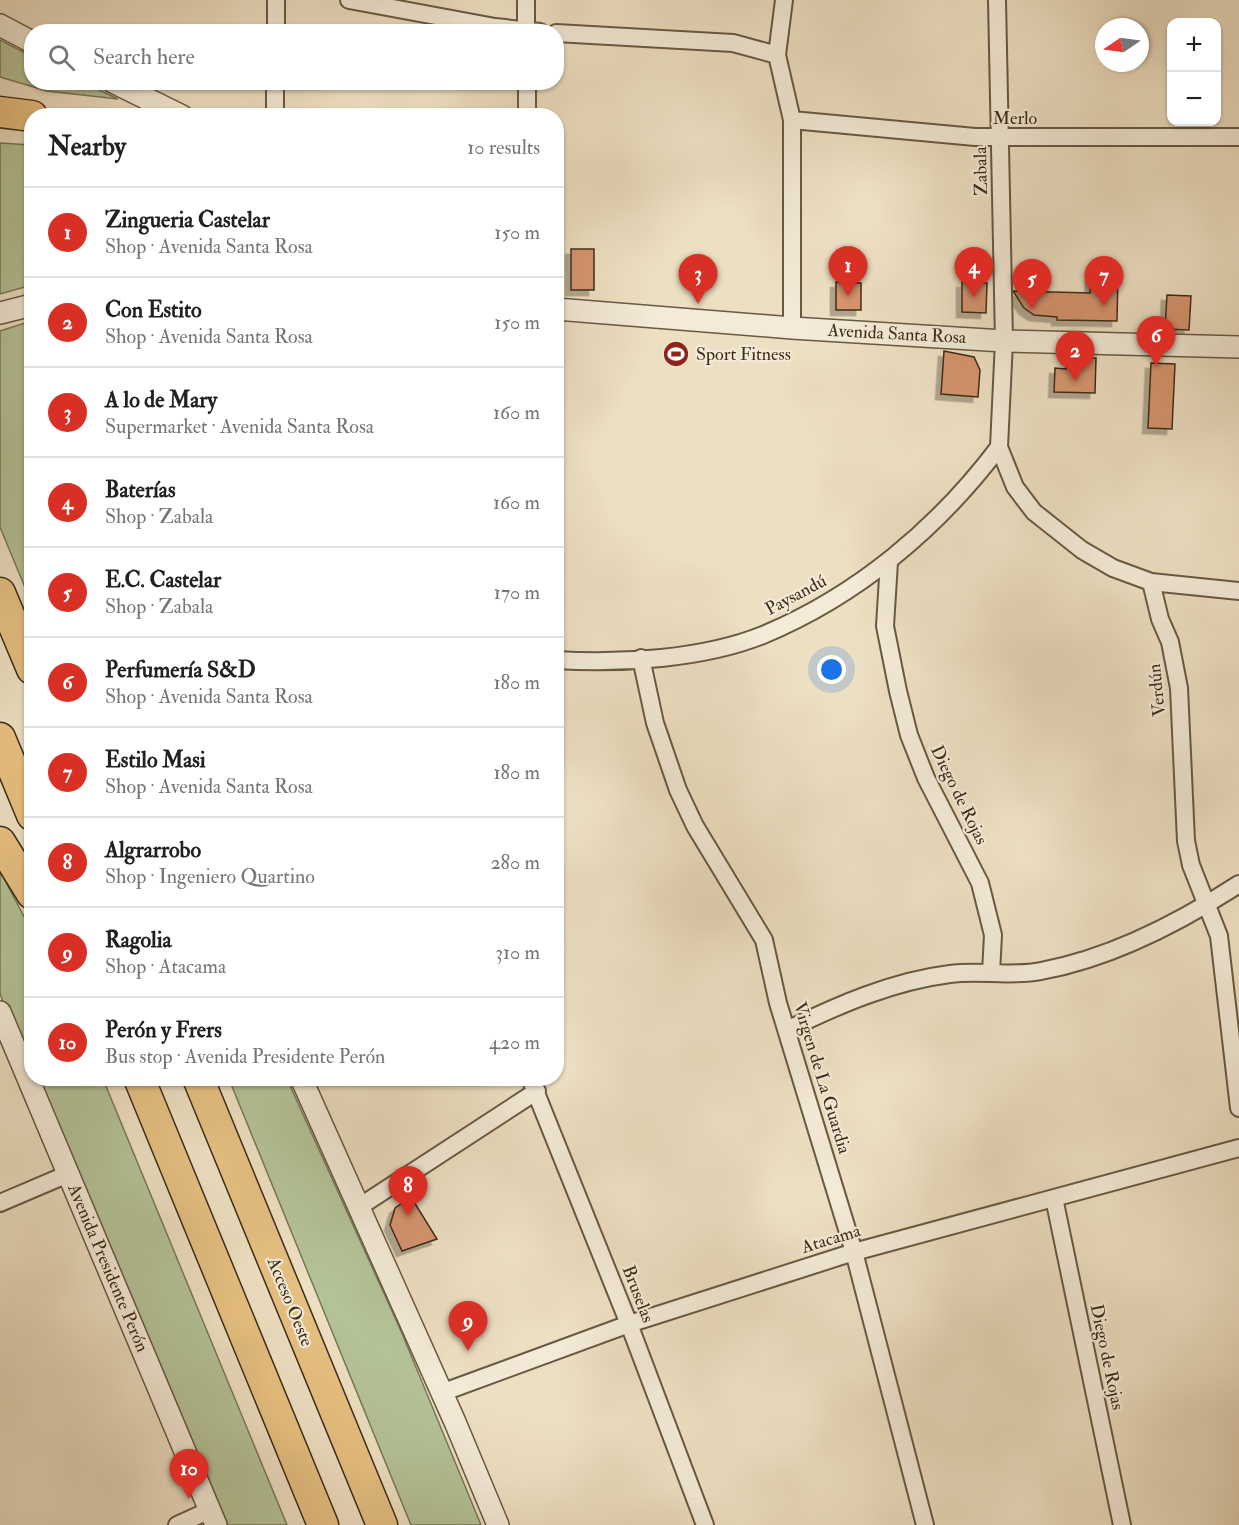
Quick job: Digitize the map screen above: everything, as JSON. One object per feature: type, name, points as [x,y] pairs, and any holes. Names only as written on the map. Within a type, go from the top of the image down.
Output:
[{"type":"highway","points":[[0,112],[24,115]]},
{"type":"highway","points":[[0,593],[24,650]]},
{"type":"highway","points":[[0,738],[24,796]]},
{"type":"highway","points":[[0,842],[24,881]]},
{"type":"highway","points":[[129,1086],[195,1215]]},
{"type":"highway","points":[[142,1086],[323,1525]]},
{"type":"highway","name":"Acceso Oeste","points":[[201,1086],[382,1525]]},
{"type":"street","points":[[276,0],[276,24]]},
{"type":"street","points":[[349,0],[490,24]]},
{"type":"street","points":[[526,0],[530,24]]},
{"type":"street","points":[[784,0],[777,55],[792,120],[792,328]]},
{"type":"street","name":"Zabala","points":[[997,0],[1004,341]]},
{"type":"street","points":[[0,26],[24,38]]},
{"type":"street","points":[[564,33],[733,44],[777,55]]},
{"type":"street","points":[[128,90],[166,108]]},
{"type":"street","points":[[275,108],[276,90]]},
{"type":"street","points":[[527,90],[527,108]]},
{"type":"street","name":"Merlo","points":[[792,120],[1000,138],[1239,137]]},
{"type":"street","points":[[0,314],[24,307]]},
{"type":"street","name":"Avenida Santa Rosa","points":[[564,310],[792,328],[1004,341],[1239,347]]},
{"type":"street","points":[[1004,341],[999,447],[1015,488],[1034,512],[1082,550],[1113,568],[1151,582],[1239,591]]},
{"type":"street","name":"Paysandú","points":[[564,660],[590,662],[640,658],[724,647],[762,635],[840,594],[889,562],[972,483],[999,447]]},
{"type":"street","name":"Diego de Rojas","points":[[889,562],[885,626],[898,691],[909,735],[926,778],[980,883],[993,935],[991,973]]},
{"type":"street","name":"Verdún","points":[[1151,582],[1160,619],[1170,642],[1179,688],[1185,841],[1191,865],[1219,936],[1239,1108]]},
{"type":"street","name":"Virgen de La Guardia","points":[[640,658],[655,723],[678,790],[695,826],[764,940],[787,1030],[854,1252],[926,1525]]},
{"type":"street","points":[[787,1030],[829,1010],[916,980],[952,973],[1038,972],[1107,953],[1208,904],[1239,884]]},
{"type":"street","name":"Avenida Presidente Perón","points":[[0,1012],[24,1068]]},
{"type":"street","name":"Avenida Presidente Perón","points":[[32,1086],[213,1517]]},
{"type":"street","points":[[305,1086],[360,1207],[498,1525]]},
{"type":"street","points":[[360,1207],[533,1086]]},
{"type":"street","name":"Bruselas","points":[[534,1086],[629,1324],[705,1525]]},
{"type":"street","name":"Atacama","points":[[441,1393],[629,1324],[854,1252],[1239,1148]]},
{"type":"street","points":[[0,1203],[69,1174]]},
{"type":"street","name":"Diego de Rojas","points":[[1054,1198],[1122,1525]]},
{"type":"street","points":[[177,1525],[213,1517]]},
{"type":"green space","points":[[0,40],[24,52],[24,84],[0,77]]},
{"type":"green space","points":[[44,90],[99,90],[118,99]]},
{"type":"green space","points":[[0,143],[24,145],[24,287],[0,294]]},
{"type":"green space","points":[[24,324],[24,585],[0,527],[0,331]]},
{"type":"green space","points":[[0,871],[24,917],[24,1054],[0,994]]},
{"type":"green space","points":[[37,1086],[106,1086],[287,1525],[223,1525]]},
{"type":"green space","points":[[232,1086],[290,1086],[401,1331],[481,1525],[411,1525]]},
{"type":"building","points":[[571,249],[594,249],[594,290],[571,290]]},
{"type":"building","points":[[1091,274],[1118,275],[1117,321],[1057,320],[1057,317],[1034,315],[1024,308],[1013,291],[1090,293]]},
{"type":"building","points":[[836,282],[861,283],[861,310],[836,310]]},
{"type":"building","points":[[962,282],[987,283],[986,313],[962,312]]},
{"type":"building","points":[[1167,295],[1191,296],[1189,330],[1165,329]]},
{"type":"building","points":[[944,351],[974,357],[980,370],[978,397],[941,394]]},
{"type":"building","points":[[1076,358],[1096,358],[1095,393],[1054,392],[1055,368],[1066,369],[1066,365],[1076,365]]},
{"type":"building","points":[[1151,363],[1175,364],[1172,429],[1148,428]]},
{"type":"building","points":[[411,1197],[437,1239],[402,1251],[390,1225],[395,1208]]},
{"type":"place","name":"Zingueria Castelar","points":[[848,296]]},
{"type":"place","name":"Baterías","points":[[974,297]]},
{"type":"place","name":"A lo de Mary","points":[[698,304]]},
{"type":"place","name":"Estilo Masi","points":[[1104,306]]},
{"type":"place","name":"E.C. Castelar","points":[[1032,309]]},
{"type":"place","name":"Sport Fitness","points":[[676,354]]},
{"type":"place","name":"Perfumería S&D","points":[[1156,366]]},
{"type":"place","name":"Con Estito","points":[[1075,381]]},
{"type":"place","name":"Algrarrobo","points":[[408,1216]]},
{"type":"place","name":"Ragolia","points":[[468,1351]]},
{"type":"place","name":"Perón y Frers","points":[[189,1499]]}]
